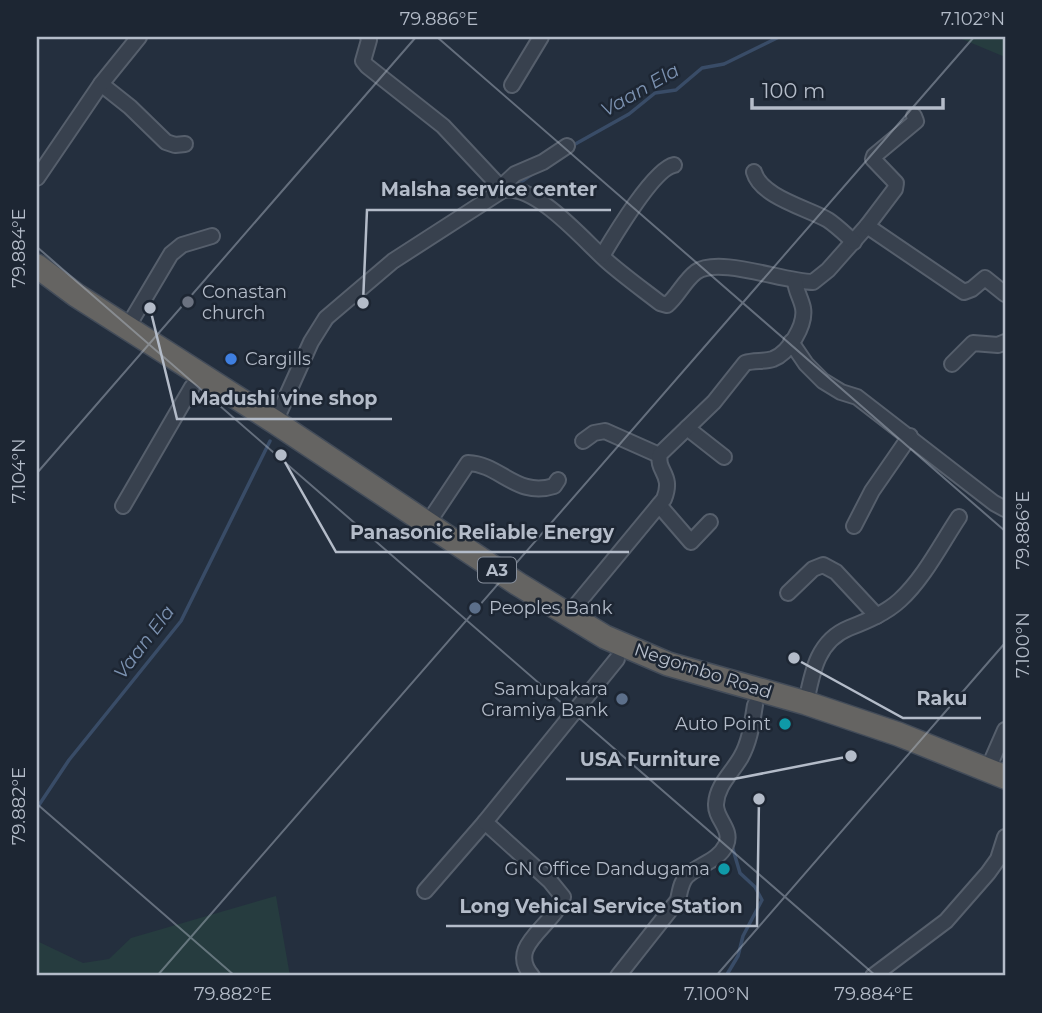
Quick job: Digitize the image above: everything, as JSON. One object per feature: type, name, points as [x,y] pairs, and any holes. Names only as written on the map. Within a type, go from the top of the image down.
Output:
[{"type":"highway","name":"Negombo Road","points":[[37,266],[76,295],[605,637],[659,661],[806,703],[909,738],[997,773]]},
{"type":"highway","name":"Negombo Road","points":[[37,282],[67,306],[544,616],[617,659],[708,692],[866,736],[1005,792]]},
{"type":"street","points":[[37,178],[101,84],[139,37]]},
{"type":"street","points":[[368,37],[363,61],[367,66],[443,126],[502,188],[527,193],[553,211],[602,256],[660,303],[667,305],[694,273],[716,266],[813,282],[853,242],[895,189],[896,183],[876,163],[874,156],[916,121],[914,116]]},
{"type":"street","points":[[512,85],[541,37]]},
{"type":"street","points":[[101,84],[130,107],[166,142],[185,144]]},
{"type":"street","points":[[275,422],[326,318],[393,261],[502,188],[515,174],[543,162],[567,146]]},
{"type":"street","points":[[602,256],[629,213],[662,170],[674,164]]},
{"type":"street","points":[[754,172],[756,180],[772,194],[830,221],[853,242]]},
{"type":"street","points":[[867,226],[964,292],[985,278],[1005,295]]},
{"type":"street","points":[[127,328],[171,254],[182,245],[212,236]]},
{"type":"street","points":[[568,615],[659,505],[668,488],[668,479],[658,461],[659,455],[714,402],[745,363],[776,358],[791,342],[802,323],[803,308],[796,292],[795,281]]},
{"type":"street","points":[[791,342],[823,382],[857,397],[1005,509]]},
{"type":"street","points":[[952,364],[974,343],[998,345],[1005,342]]},
{"type":"street","points":[[123,506],[192,387]]},
{"type":"street","points":[[687,428],[724,457]]},
{"type":"street","points":[[583,441],[594,433],[605,431],[659,455]]},
{"type":"street","points":[[853,526],[872,491],[910,436]]},
{"type":"street","points":[[428,523],[468,463],[480,463],[513,483],[537,490],[554,486],[558,480]]},
{"type":"street","points":[[659,505],[691,542],[710,522]]},
{"type":"street","points":[[806,703],[813,669],[826,643],[900,601],[958,517]]},
{"type":"street","points":[[788,593],[813,569],[823,565],[836,572],[877,616]]},
{"type":"street","points":[[425,891],[485,822],[617,659]]},
{"type":"street","points":[[618,976],[678,900],[681,885],[687,875],[717,856],[725,846],[727,834],[716,803],[722,783],[741,757],[750,737],[755,705]]},
{"type":"street","points":[[997,773],[1005,730]]},
{"type":"street","points":[[485,822],[550,881],[563,897],[559,907],[528,944],[523,955],[523,961],[532,976]]},
{"type":"street","points":[[873,976],[946,921],[998,859],[1005,837]]},
{"type":"green space","points":[[957,37],[1005,37],[1005,57]]},
{"type":"green space","points":[[276,896],[290,976],[37,976],[37,941],[83,963],[109,959],[131,938]]},
{"type":"waterway","name":"Vaan Ela","points":[[570,147],[629,114],[655,93],[676,90],[702,68],[724,64],[779,37]]},
{"type":"waterway","name":"Vaan Ela","points":[[521,182],[535,172]]},
{"type":"waterway","name":"Vaan Ela","points":[[320,339],[336,317]]},
{"type":"waterway","name":"Vaan Ela","points":[[37,808],[69,760],[181,621],[270,441]]},
{"type":"waterway","points":[[726,976],[738,956],[743,936],[762,900],[755,887],[740,873],[732,846]]},
{"type":"place","name":"Conastan church","points":[[188,302]]},
{"type":"place","name":"Malsha service center","points":[[363,303]]},
{"type":"place","name":"Madushi vine shop","points":[[150,308]]},
{"type":"place","name":"Cargills","points":[[231,359]]},
{"type":"place","name":"Panasonic Reliable Energy","points":[[281,455]]},
{"type":"place","name":"Peoples Bank","points":[[475,608]]},
{"type":"place","name":"Raku","points":[[794,658]]},
{"type":"place","name":"Samupakara Gramiya Bank","points":[[622,699]]},
{"type":"place","name":"Auto Point","points":[[785,724]]},
{"type":"place","name":"USA Furniture","points":[[851,756]]},
{"type":"place","name":"Long Vehical Service Station","points":[[759,799]]},
{"type":"place","name":"GN Office Dandugama","points":[[724,869]]}]
